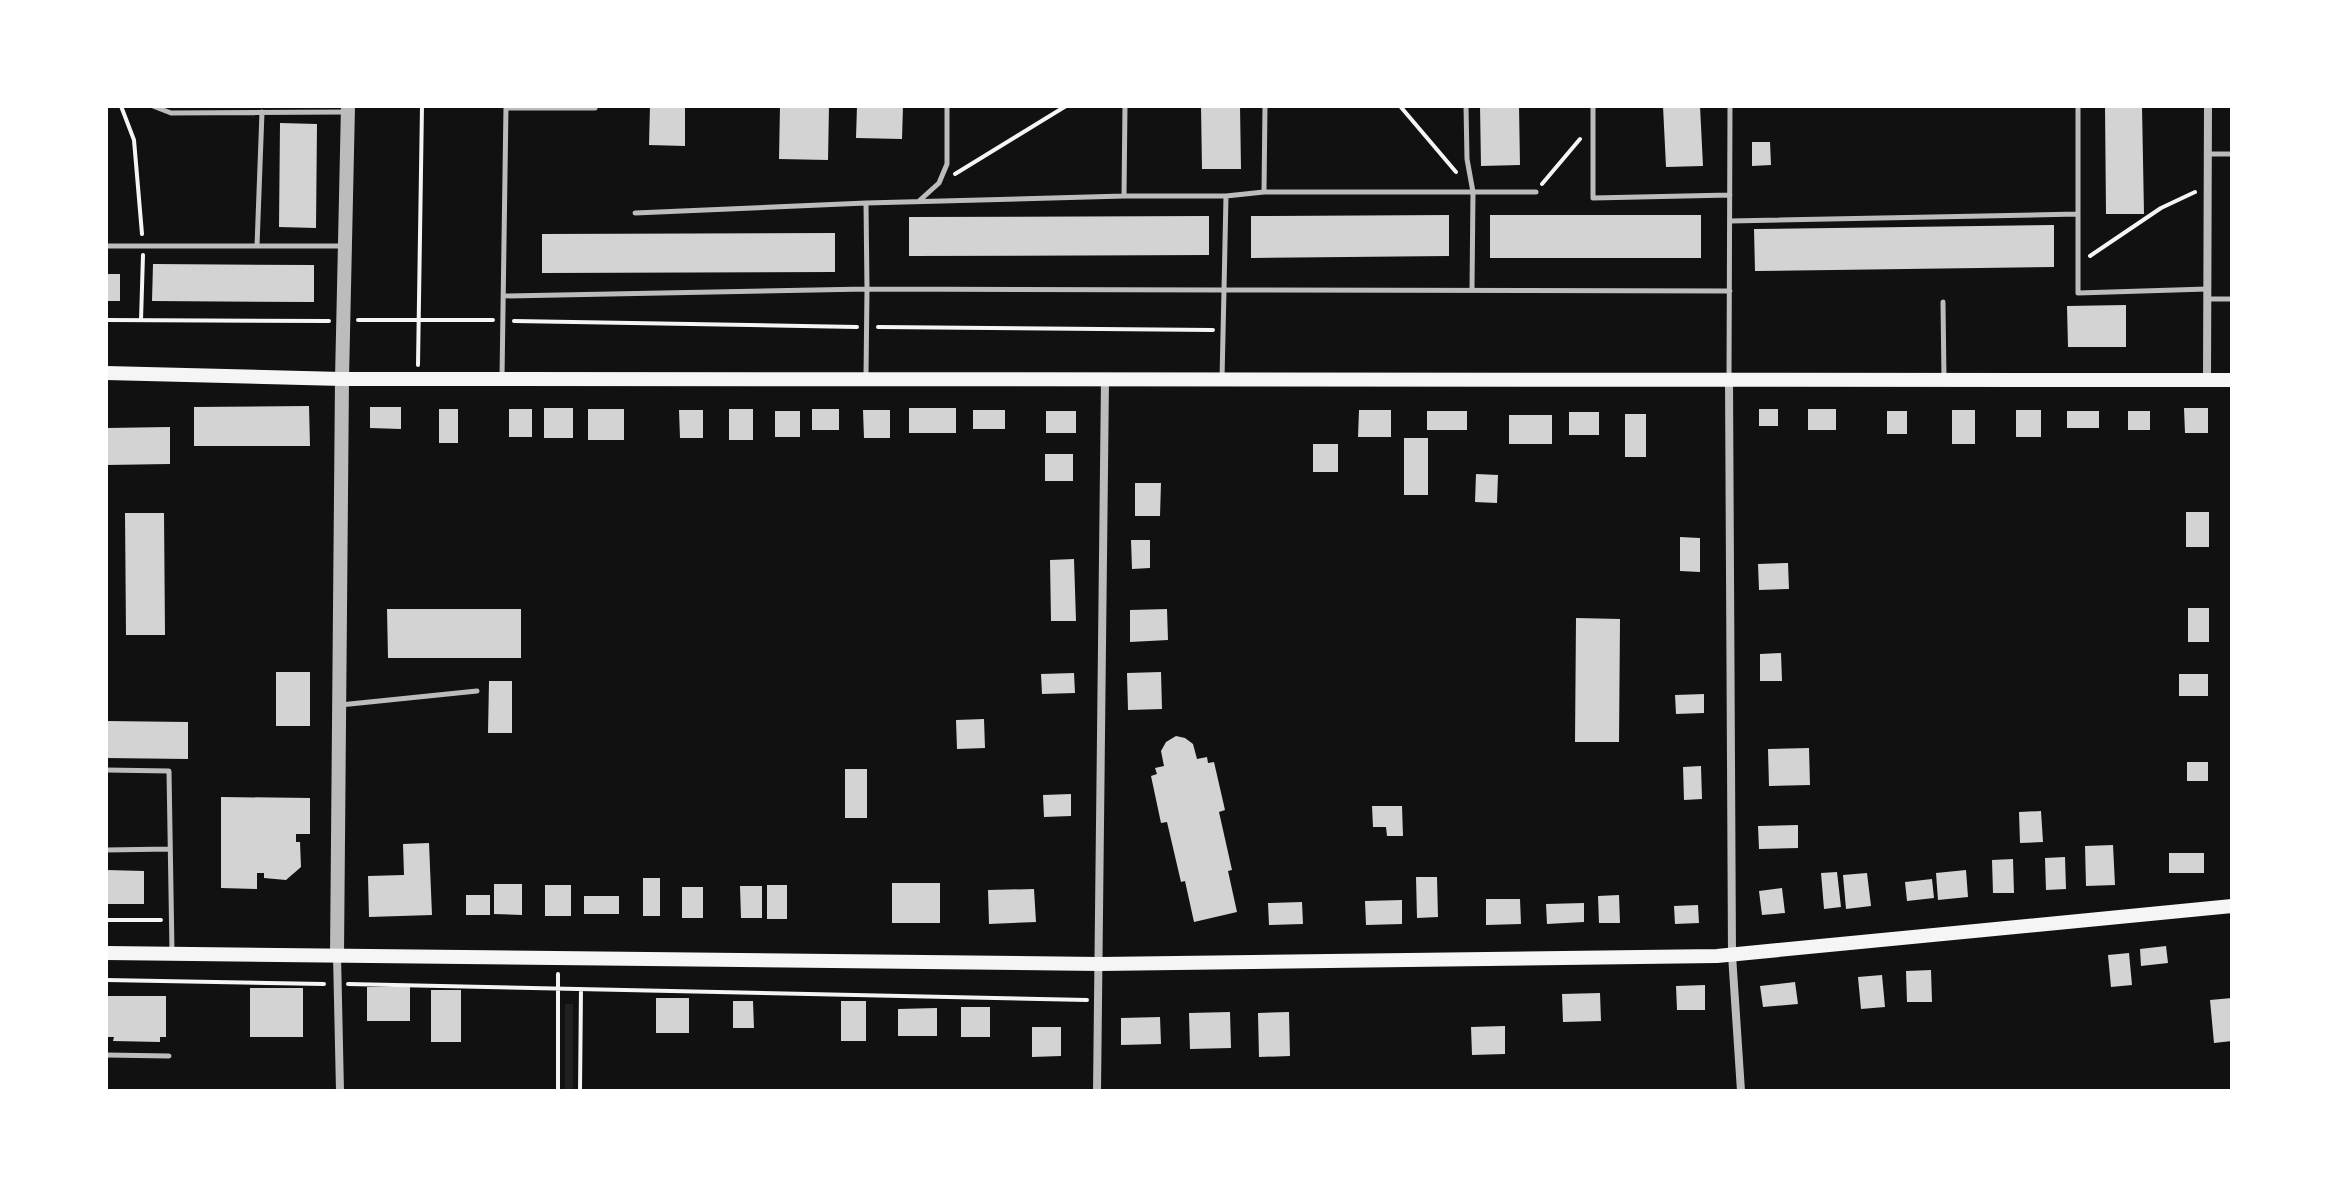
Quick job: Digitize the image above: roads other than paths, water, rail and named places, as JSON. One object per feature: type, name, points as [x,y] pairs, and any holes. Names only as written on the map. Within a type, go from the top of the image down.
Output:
[{"type":"main road","points":[[106,373],[342,379],[2232,380]]},
{"type":"main road","points":[[106,953],[1100,964],[1732,955],[2232,906]]},
{"type":"street","points":[[2207,380],[2208,106]]},
{"type":"street","points":[[340,1091],[337,955],[339,705],[348,109]]},
{"type":"street","points":[[1097,1091],[1105,379]]},
{"type":"street","points":[[1729,380],[1732,955],[1741,1091]]},
{"type":"lane","points":[[153,106],[171,113],[348,109]]},
{"type":"lane","points":[[918,201],[939,183],[947,164],[947,106]]},
{"type":"lane","points":[[1124,196],[1125,106]]},
{"type":"lane","points":[[1264,192],[1265,106]]},
{"type":"lane","points":[[1466,106],[1467,159],[1473,192],[1472,289]]},
{"type":"lane","points":[[1593,106],[1593,198],[1730,195]]},
{"type":"lane","points":[[1729,380],[1730,106]]},
{"type":"lane","points":[[2078,106],[2078,293],[2207,294],[2232,299]]},
{"type":"lane","points":[[502,379],[506,107],[595,108]]},
{"type":"lane","points":[[257,246],[262,112]]},
{"type":"lane","points":[[2208,154],[2232,154]]},
{"type":"lane","points":[[635,213],[918,201],[1226,196],[1264,192],[1536,192]]},
{"type":"lane","points":[[1222,379],[1226,196]]},
{"type":"lane","points":[[866,203],[866,379]]},
{"type":"lane","points":[[1730,221],[2078,214]]},
{"type":"lane","points":[[106,246],[345,246]]},
{"type":"lane","points":[[503,296],[867,289],[1730,291]]},
{"type":"lane","points":[[1943,302],[1944,380]]},
{"type":"lane","points":[[339,705],[477,691]]},
{"type":"lane","points":[[106,770],[169,771],[172,953]]},
{"type":"lane","points":[[106,850],[170,849]]},
{"type":"lane","points":[[106,1055],[169,1056]]}]
